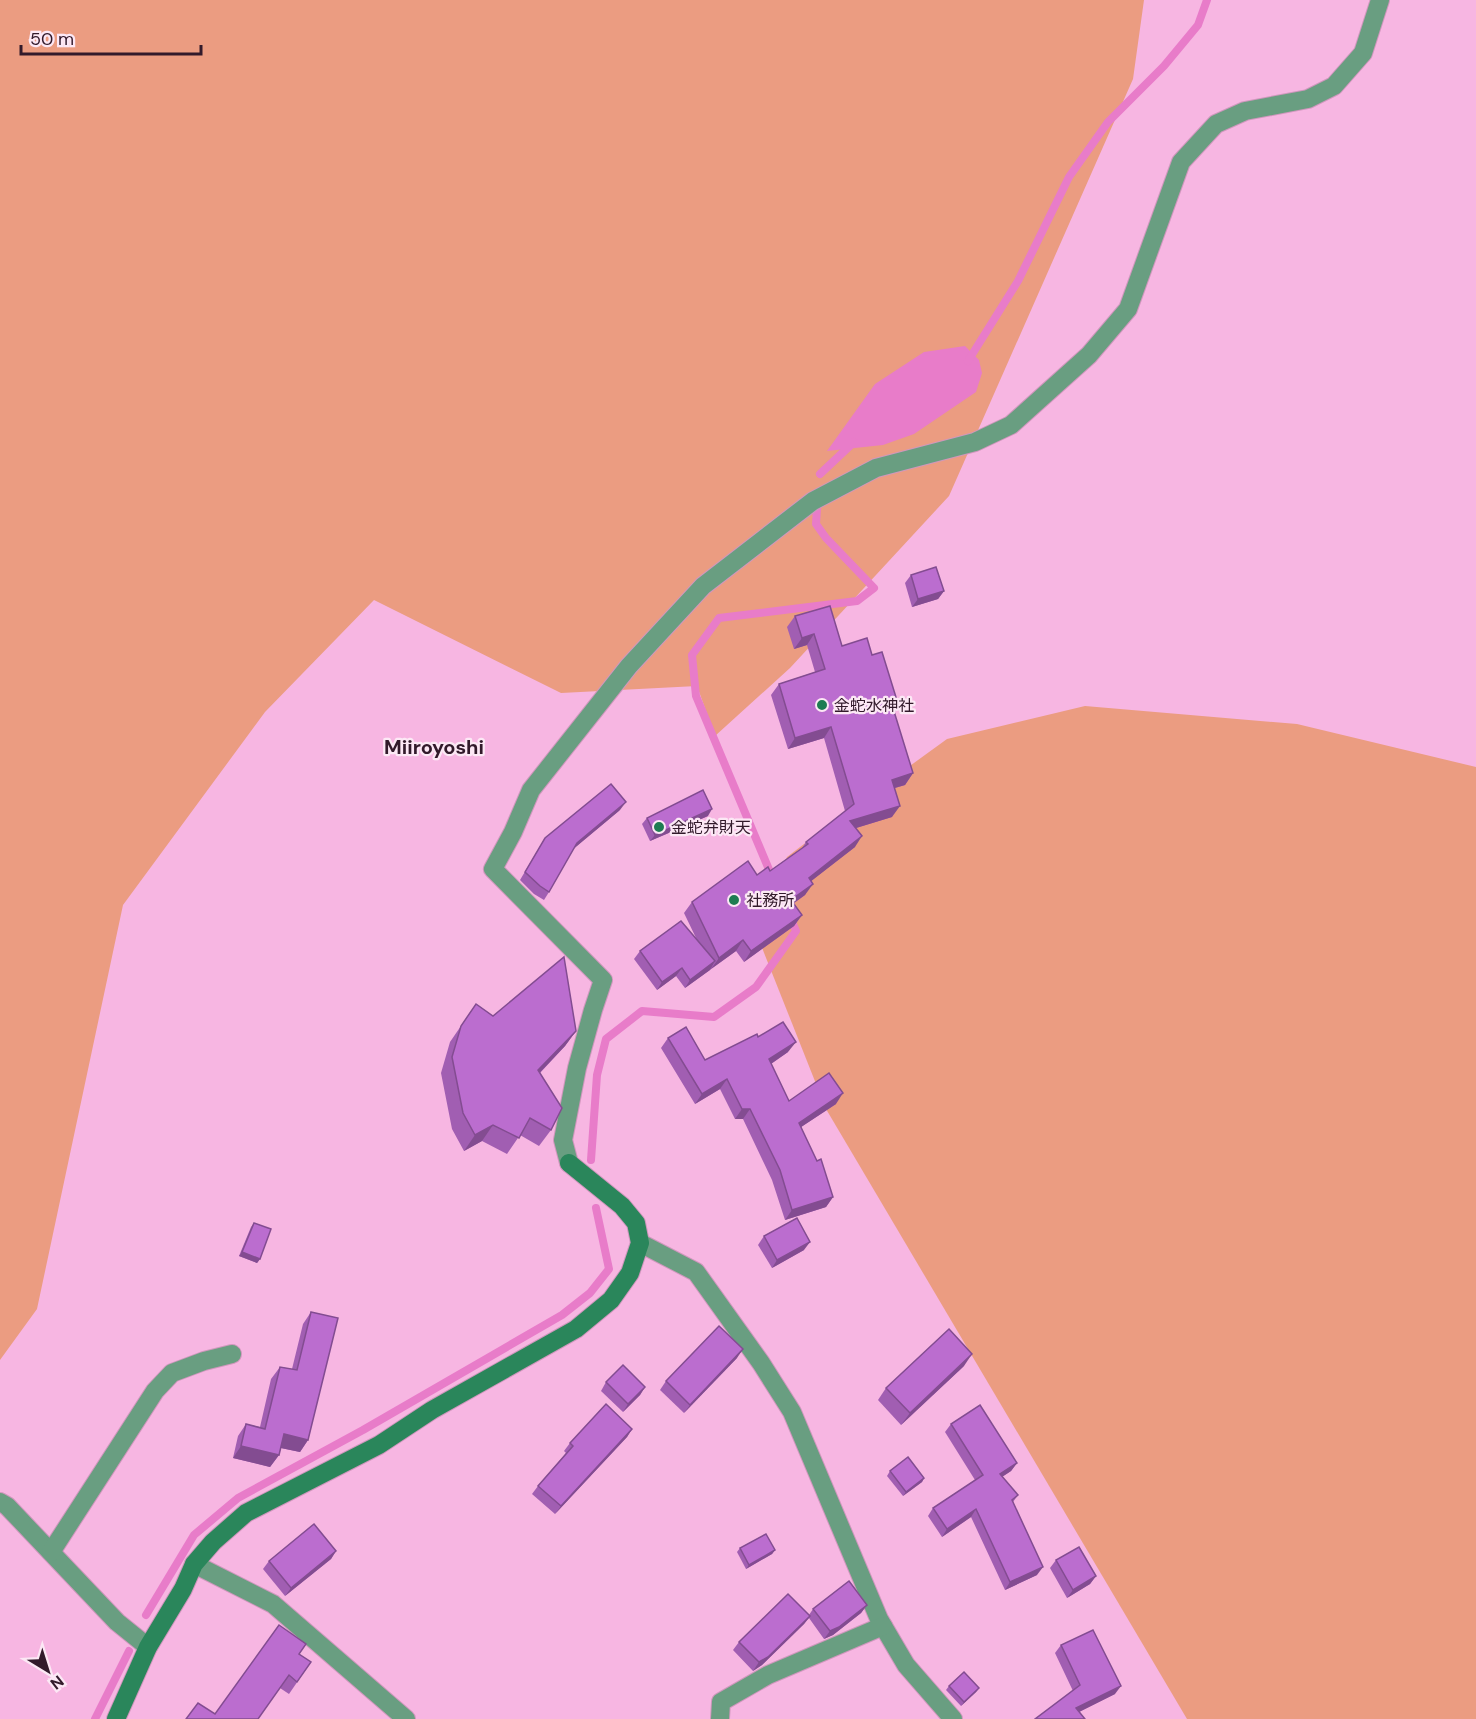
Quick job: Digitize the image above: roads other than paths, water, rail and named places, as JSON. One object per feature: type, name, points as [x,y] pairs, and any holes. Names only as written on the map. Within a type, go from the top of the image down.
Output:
[{"type":"street","points":[[116,1719],[148,1647],[183,1589],[194,1564],[213,1542],[246,1512],[379,1445],[432,1410],[576,1329],[611,1300],[630,1273],[640,1243],[636,1223],[622,1206],[569,1164],[563,1140],[577,1068],[603,980],[493,869],[513,832],[531,790],[629,666],[703,586],[813,501],[876,468],[975,442],[1011,424],[1089,355],[1128,309],[1181,162],[1216,124],[1245,111],[1308,99],[1334,86],[1363,53],[1380,0]]},
{"type":"street","points":[[640,1243],[696,1272],[761,1363],[792,1412],[838,1527],[883,1626],[906,1665],[953,1719]]},
{"type":"street","points":[[51,1552],[155,1391],[172,1372],[232,1354]]},
{"type":"street","points":[[0,1502],[8,1506],[117,1622],[148,1647]]},
{"type":"street","points":[[194,1564],[273,1604],[406,1719]]},
{"type":"street","points":[[720,1719],[721,1702],[768,1675],[883,1626]]},
{"type":"waterway","points":[[968,361],[1018,281],[1069,177],[1108,122],[1164,66],[1198,25],[1207,0]]},
{"type":"waterway","points":[[820,474],[854,442]]},
{"type":"waterway","points":[[773,879],[696,696],[692,655],[719,618],[857,601],[874,588],[826,538],[816,524],[817,508]]},
{"type":"waterway","points":[[591,1160],[597,1075],[606,1039],[642,1011],[714,1017],[756,987],[796,931],[790,917]]},
{"type":"waterway","points":[[146,1615],[194,1535],[238,1498],[363,1430],[562,1315],[590,1293],[609,1269],[596,1208]]},
{"type":"waterway","points":[[95,1719],[129,1651]]},
{"type":"place","name":"金蛇水神社","points":[[822,705]]},
{"type":"place","name":"金蛇弁財天","points":[[659,827]]},
{"type":"place","name":"社務所","points":[[734,900]]},
{"type":"district","name":"Miiroyoshi","points":[[434,747]]}]
